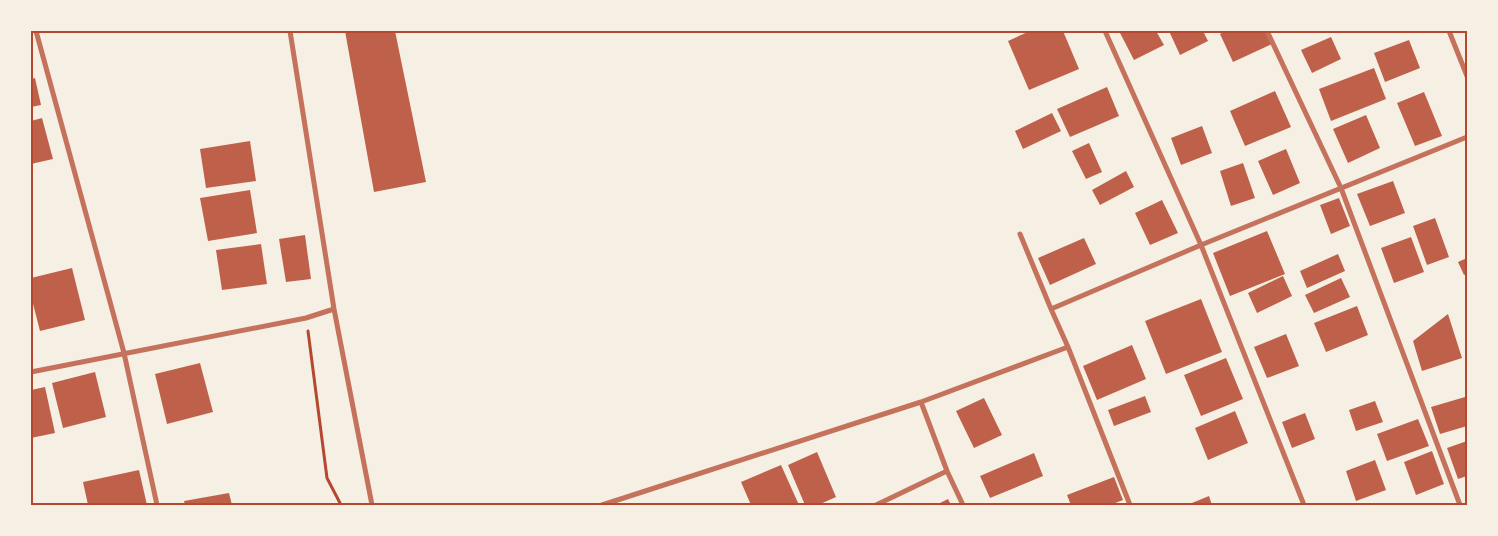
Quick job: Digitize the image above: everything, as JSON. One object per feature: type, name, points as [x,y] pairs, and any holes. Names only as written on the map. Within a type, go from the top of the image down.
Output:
[{"type":"street","points":[[36,31],[124,353],[158,505]]},
{"type":"street","points":[[290,31],[334,309],[372,505]]},
{"type":"street","points":[[1105,31],[1200,245],[1304,505]]},
{"type":"street","points":[[1267,31],[1341,188],[1460,505]]},
{"type":"street","points":[[1449,31],[1467,76]]},
{"type":"street","points":[[1051,309],[1200,245],[1467,137]]},
{"type":"street","points":[[1020,234],[1068,347],[1130,505]]},
{"type":"street","points":[[31,372],[306,318],[334,309]]},
{"type":"street","points":[[602,505],[921,402],[1068,347]]},
{"type":"street","points":[[921,402],[947,471],[963,505]]},
{"type":"street","points":[[876,505],[947,471]]},
{"type":"path","points":[[306,318],[327,478],[341,505]]},
{"type":"building","points":[[345,31],[395,31],[426,182],[374,192]]},
{"type":"building","points":[[1030,31],[1063,31],[1079,69],[1029,90],[1008,41]]},
{"type":"building","points":[[1119,31],[1156,31],[1164,45],[1134,60]]},
{"type":"building","points":[[1169,31],[1203,31],[1208,41],[1180,55]]},
{"type":"building","points":[[1225,31],[1267,31],[1272,44],[1233,62],[1220,34]]},
{"type":"building","points":[[1331,37],[1341,59],[1312,73],[1301,50]]},
{"type":"building","points":[[1409,40],[1420,68],[1385,82],[1374,53]]},
{"type":"building","points":[[1374,68],[1386,99],[1331,121],[1319,89]]},
{"type":"building","points":[[35,78],[41,105],[31,107],[31,79]]},
{"type":"building","points":[[1107,87],[1119,116],[1070,137],[1057,109]]},
{"type":"building","points":[[1275,91],[1291,127],[1245,146],[1230,111]]},
{"type":"building","points":[[1424,92],[1442,136],[1415,146],[1397,103]]},
{"type":"building","points":[[1052,113],[1061,131],[1023,149],[1015,131]]},
{"type":"building","points":[[1366,115],[1380,148],[1348,163],[1333,129]]},
{"type":"building","points":[[42,118],[53,159],[31,164],[31,121]]},
{"type":"building","points":[[1202,126],[1212,153],[1181,165],[1171,138]]},
{"type":"building","points":[[250,141],[256,181],[206,188],[200,149]]},
{"type":"building","points":[[1089,143],[1102,172],[1086,179],[1072,151]]},
{"type":"building","points":[[1286,149],[1300,183],[1273,195],[1258,161]]},
{"type":"building","points":[[1243,163],[1255,198],[1231,206],[1220,171]]},
{"type":"building","points":[[1126,171],[1134,187],[1100,205],[1092,190]]},
{"type":"building","points":[[1393,181],[1405,213],[1370,226],[1357,194]]},
{"type":"building","points":[[250,190],[257,233],[208,241],[200,198]]},
{"type":"building","points":[[1339,198],[1350,226],[1331,234],[1320,205]]},
{"type":"building","points":[[1162,200],[1178,233],[1150,245],[1135,213]]},
{"type":"building","points":[[1435,218],[1449,257],[1427,265],[1413,226]]},
{"type":"building","points":[[1267,231],[1285,274],[1230,296],[1213,253]]},
{"type":"building","points":[[305,235],[311,279],[286,282],[279,239]]},
{"type":"building","points":[[1411,237],[1424,272],[1394,283],[1381,248]]},
{"type":"building","points":[[1084,238],[1096,264],[1050,285],[1038,258]]},
{"type":"building","points":[[261,244],[267,284],[222,290],[216,250]]},
{"type":"building","points":[[1338,254],[1345,271],[1307,288],[1300,271]]},
{"type":"building","points":[[1467,258],[1467,274],[1464,275],[1458,262]]},
{"type":"building","points":[[72,268],[85,320],[40,331],[31,296],[31,278]]},
{"type":"building","points":[[1283,276],[1292,296],[1257,313],[1248,293]]},
{"type":"building","points":[[1341,278],[1350,297],[1314,313],[1305,295]]},
{"type":"building","points":[[1201,299],[1222,352],[1166,374],[1145,321]]},
{"type":"building","points":[[1357,306],[1368,335],[1326,352],[1314,323]]},
{"type":"building","points":[[1448,314],[1462,358],[1422,371],[1413,341]]},
{"type":"building","points":[[1286,334],[1299,366],[1267,378],[1254,347]]},
{"type":"building","points":[[1132,345],[1146,379],[1097,400],[1083,366]]},
{"type":"building","points":[[1226,358],[1243,399],[1201,416],[1184,375]]},
{"type":"building","points":[[200,363],[213,412],[167,424],[155,374]]},
{"type":"building","points":[[95,372],[106,417],[63,428],[52,383]]},
{"type":"building","points":[[45,387],[55,433],[31,438],[31,390]]},
{"type":"building","points":[[1145,396],[1151,412],[1114,426],[1108,410]]},
{"type":"building","points":[[1465,397],[1467,426],[1440,434],[1431,407]]},
{"type":"building","points":[[984,398],[1002,435],[974,448],[956,411]]},
{"type":"building","points":[[1375,401],[1383,422],[1356,431],[1349,410]]},
{"type":"building","points":[[1235,411],[1248,443],[1208,460],[1195,428]]},
{"type":"building","points":[[1305,413],[1315,439],[1292,448],[1282,422]]},
{"type":"building","points":[[1418,419],[1429,446],[1387,461],[1377,434]]},
{"type":"building","points":[[1467,441],[1467,476],[1458,479],[1447,448]]},
{"type":"building","points":[[1432,451],[1444,484],[1416,495],[1404,462]]},
{"type":"building","points":[[817,452],[836,497],[818,505],[805,505],[788,465]]},
{"type":"building","points":[[1034,453],[1043,476],[990,498],[980,476]]},
{"type":"building","points":[[1375,460],[1386,490],[1356,501],[1346,471]]},
{"type":"building","points":[[781,465],[799,505],[751,505],[741,482]]},
{"type":"building","points":[[139,470],[147,505],[88,505],[83,482]]},
{"type":"building","points":[[1114,477],[1123,500],[1110,505],[1071,505],[1067,495]]},
{"type":"building","points":[[229,493],[232,505],[185,505],[184,501]]},
{"type":"building","points":[[1209,496],[1212,505],[1187,505]]},
{"type":"building","points":[[948,499],[951,505],[936,505]]}]
